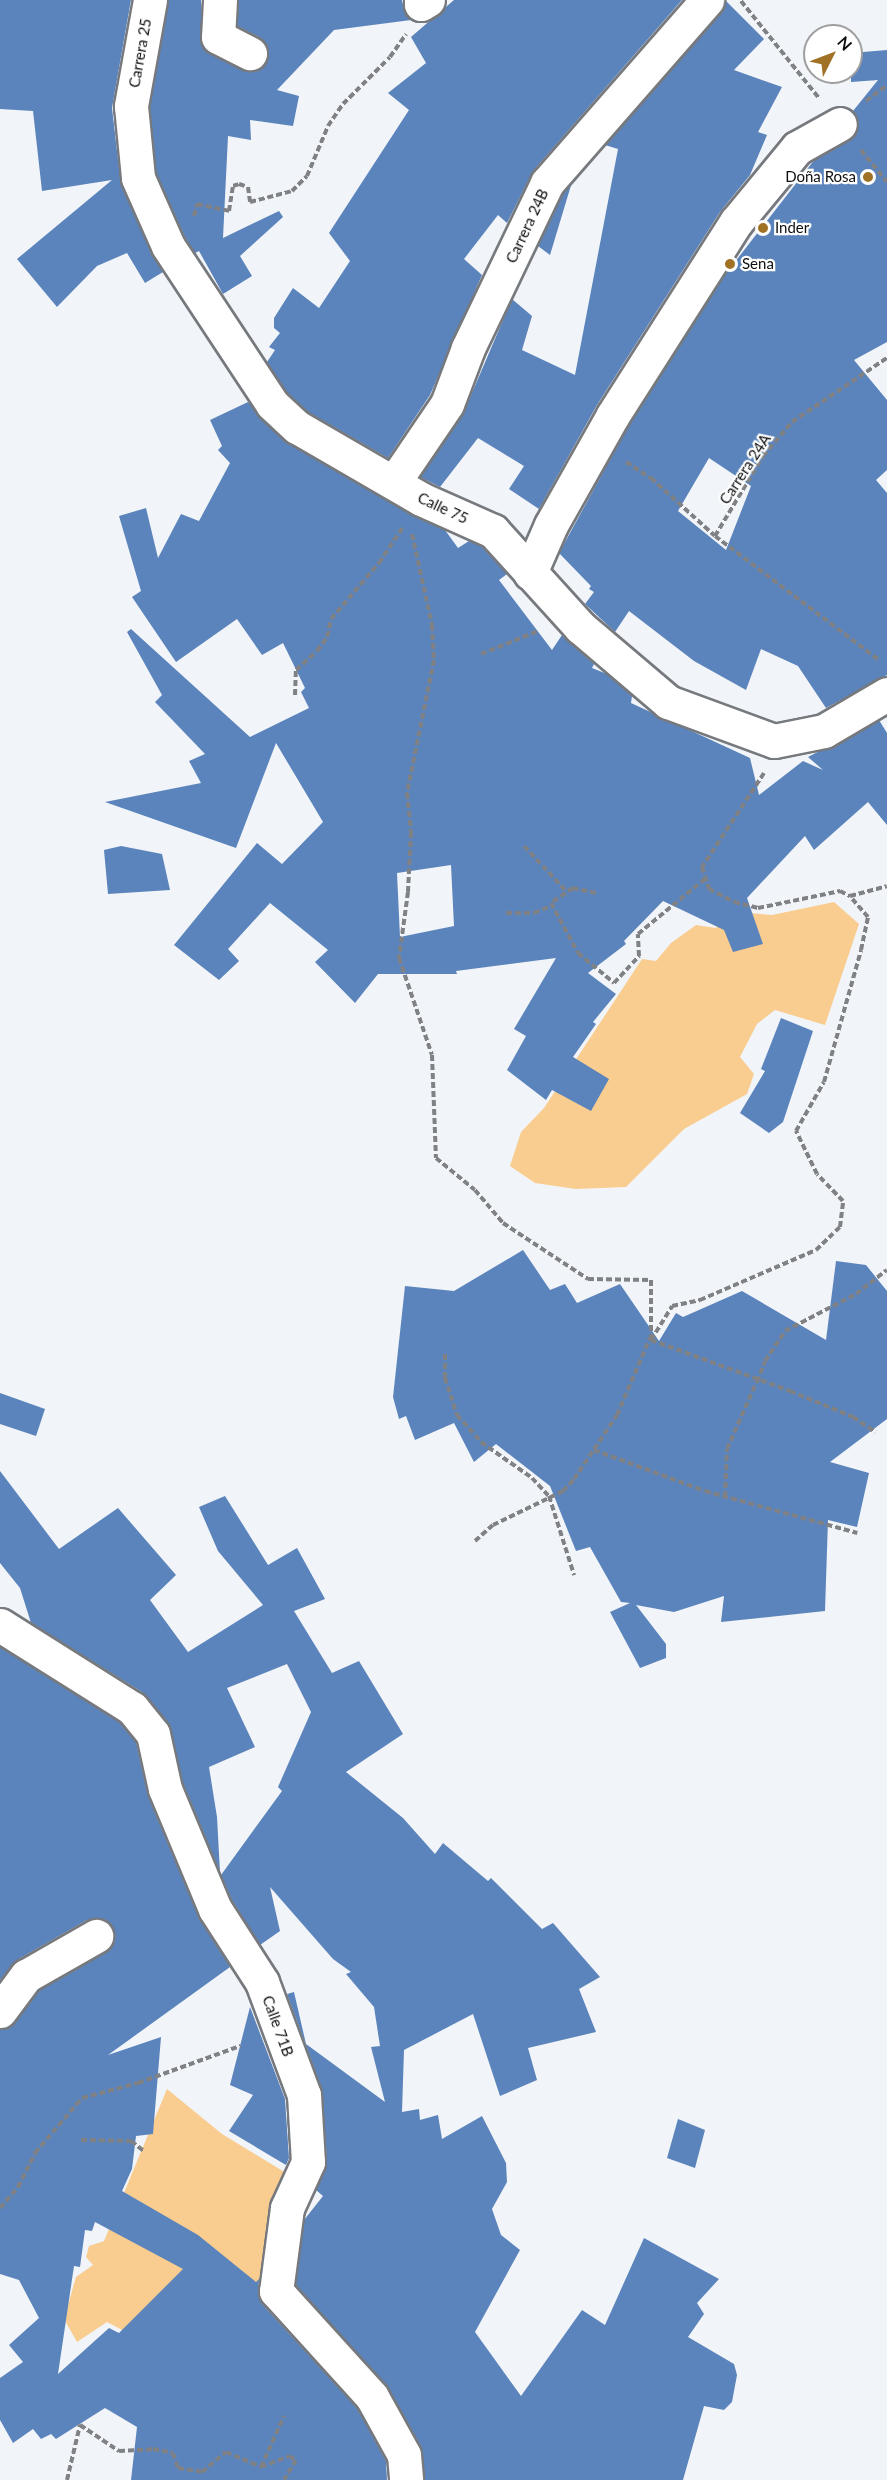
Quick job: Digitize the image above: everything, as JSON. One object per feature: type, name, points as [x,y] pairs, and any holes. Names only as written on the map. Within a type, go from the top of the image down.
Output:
[{"type":"street","name":"Carrera 25","points":[[131,106],[150,0]]},
{"type":"street","points":[[220,0],[218,37],[250,53]]},
{"type":"street","points":[[421,0],[421,4],[428,0]]},
{"type":"street","name":"Carrera 24B","points":[[411,493],[468,348],[547,183],[707,0]]},
{"type":"street","name":"Calle 75","points":[[131,106],[138,178],[168,246],[272,404],[297,427],[411,493],[493,531],[580,627],[668,702],[774,741]]},
{"type":"street","points":[[530,573],[551,525],[598,444],[736,222],[797,148],[840,124]]},
{"type":"street","points":[[774,741],[824,731],[887,694]]},
{"type":"street","name":"Calle 71B","points":[[0,1625],[132,1708],[153,1734],[169,1800],[215,1909],[262,1982],[304,2095],[308,2162],[287,2208],[276,2291],[372,2397],[404,2455],[406,2480]]},
{"type":"street","points":[[0,2011],[26,1976],[96,1936]]},
{"type":"path","points":[[741,0],[887,182]]},
{"type":"path","points":[[195,227],[197,204],[229,211],[233,186],[239,184],[248,187],[250,202],[292,191],[307,176],[328,126],[343,104],[390,57]]},
{"type":"path","name":"Carrera 24A","points":[[715,536],[763,456],[792,422],[887,358]]},
{"type":"path","points":[[598,444],[651,478],[715,536],[887,667]]},
{"type":"path","points":[[295,695],[296,670],[327,637],[331,619],[379,562],[408,519],[411,493]]},
{"type":"path","points":[[411,493],[411,532],[432,625],[434,660],[407,793],[411,832],[409,880],[399,958],[432,1055],[436,1158],[475,1190],[503,1223],[588,1279],[651,1280],[651,1338]]},
{"type":"path","points":[[481,654],[541,630],[554,599]]},
{"type":"path","points":[[475,1541],[493,1525],[563,1491],[594,1450],[616,1415],[651,1338],[672,1306],[700,1300],[816,1250],[840,1227],[843,1201],[817,1174],[795,1131],[824,1082],[868,917],[850,896],[840,891],[758,908],[734,902],[709,889],[702,867],[762,779],[774,741]]},
{"type":"path","points":[[524,846],[567,892]]},
{"type":"path","points":[[551,906],[578,953],[614,983],[639,956],[638,934],[706,878]]},
{"type":"path","points":[[506,913],[534,913],[551,906],[567,892],[581,886],[596,893]]},
{"type":"path","points":[[850,896],[887,886]]},
{"type":"path","points":[[725,1497],[727,1449],[758,1380],[786,1331],[856,1294],[887,1270]]},
{"type":"path","points":[[651,1338],[854,1417],[875,1432]]},
{"type":"path","points":[[445,1354],[445,1378],[457,1415],[481,1442],[532,1478],[549,1496],[574,1575]]},
{"type":"path","points":[[594,1450],[725,1497],[857,1533]]},
{"type":"path","points":[[0,2208],[18,2187],[35,2153],[82,2098],[138,2083],[240,2046]]},
{"type":"path","points":[[81,2140],[131,2141],[144,2151]]},
{"type":"path","points":[[261,2467],[284,2416]]},
{"type":"path","points":[[67,2480],[80,2425],[119,2451],[153,2449],[173,2453],[178,2468],[202,2472],[226,2452],[261,2467],[290,2456],[296,2460],[284,2480]]},
{"type":"shaded area","points":[[834,902],[859,924],[825,1025],[775,1010],[757,1024],[740,1057],[754,1074],[747,1094],[684,1129],[626,1187],[576,1189],[535,1183],[510,1166],[521,1132],[544,1108],[642,959],[656,961],[671,943],[696,925],[716,928],[726,911],[772,915]]},
{"type":"shaded area","points":[[167,2089],[222,2134],[291,2176],[309,2195],[261,2278],[243,2317],[178,2359],[107,2322],[77,2342],[64,2319],[76,2277],[93,2265],[86,2257],[89,2246],[104,2241]]},
{"type":"building","points":[[0,0],[131,0],[112,108],[121,185],[163,272],[145,283],[127,253],[97,266],[57,307],[17,259],[112,180],[42,191],[33,111],[0,109]]},
{"type":"building","points":[[168,0],[201,0],[202,47],[251,72],[266,62],[269,51],[259,37],[237,26],[239,0],[402,0],[405,13],[411,20],[334,30],[277,90],[299,96],[293,126],[250,120],[251,140],[228,136],[223,238],[279,211],[283,217],[240,256],[252,276],[223,294],[199,251],[195,253],[185,237],[156,173],[150,107]]},
{"type":"building","points":[[454,0],[682,0],[533,171],[507,223],[498,215],[464,259],[482,275],[430,395],[388,458],[308,412],[286,392],[267,362],[275,350],[269,347],[280,333],[274,328],[274,318],[293,288],[319,308],[350,261],[329,233],[409,110],[388,93],[426,63],[411,37]]},
{"type":"building","points":[[725,0],[764,39],[734,70],[782,87],[758,132],[767,135],[750,175],[720,212],[597,405],[539,509],[509,489],[524,466],[478,438],[440,487],[420,477],[463,414],[512,299],[532,316],[522,350],[575,375],[618,149],[605,145],[721,12]]},
{"type":"building","points":[[887,50],[887,342],[854,360],[887,400],[887,470],[876,480],[887,493],[887,675],[826,708],[798,666],[761,649],[746,690],[694,661],[629,611],[615,632],[585,604],[594,592],[589,589],[591,586],[559,553],[629,425],[724,276],[815,159],[856,133],[859,124],[853,111],[878,80],[863,81],[863,52]],"holes":[[[709,458],[751,486],[726,550],[678,511]]]},
{"type":"building","points":[[572,182],[550,255],[538,246],[563,193]]},
{"type":"building","points":[[248,402],[288,443],[412,515],[445,530],[458,548],[469,541],[482,547],[507,574],[499,580],[552,650],[562,635],[594,664],[592,668],[607,674],[632,696],[631,703],[750,758],[759,795],[803,761],[823,770],[808,757],[879,720],[887,733],[887,825],[868,802],[814,850],[805,836],[747,898],[763,944],[733,952],[724,930],[663,901],[624,941],[626,944],[588,973],[616,994],[593,1022],[596,1024],[573,1057],[609,1079],[591,1111],[552,1090],[546,1100],[507,1070],[526,1036],[514,1029],[556,958],[456,971],[457,974],[378,974],[355,1003],[315,962],[328,950],[270,903],[228,949],[239,961],[219,980],[174,945],[257,843],[282,864],[323,822],[276,743],[236,848],[105,802],[201,783],[189,761],[205,754],[155,702],[162,695],[127,632],[131,629],[250,737],[309,708],[301,692],[305,688],[283,643],[262,655],[237,619],[176,662],[132,597],[141,591],[119,516],[146,508],[158,558],[181,514],[199,521],[230,463],[218,450],[222,446],[210,420]],"holes":[[[451,865],[454,926],[400,937],[397,873]]]},
{"type":"building","points":[[121,846],[162,854],[170,890],[108,894],[104,850]]},
{"type":"building","points":[[781,1018],[813,1031],[783,1122],[769,1133],[740,1113],[765,1071],[761,1069]]},
{"type":"building","points":[[523,1250],[550,1290],[565,1284],[577,1303],[620,1284],[659,1341],[676,1313],[683,1317],[742,1291],[826,1340],[836,1261],[866,1265],[887,1291],[887,1419],[830,1462],[869,1473],[857,1527],[828,1520],[825,1611],[721,1622],[724,1596],[674,1612],[636,1605],[666,1644],[666,1658],[640,1668],[610,1612],[630,1603],[621,1602],[590,1547],[576,1551],[550,1486],[496,1444],[474,1462],[454,1423],[415,1440],[406,1416],[399,1419],[393,1397],[405,1286],[454,1291]]},
{"type":"building","points":[[0,1393],[45,1409],[36,1436],[0,1424]]},
{"type":"building","points":[[0,1471],[59,1549],[118,1508],[176,1575],[150,1600],[188,1652],[263,1605],[218,1551],[199,1507],[225,1496],[268,1565],[297,1548],[325,1599],[294,1611],[332,1673],[359,1661],[403,1734],[346,1772],[403,1818],[435,1854],[443,1843],[488,1881],[491,1878],[542,1929],[553,1923],[600,1977],[579,1989],[596,2032],[528,2048],[537,2080],[500,2096],[473,2014],[404,2050],[402,2112],[419,2109],[420,2120],[438,2115],[442,2139],[482,2116],[506,2163],[507,2182],[492,2209],[501,2235],[520,2250],[475,2332],[521,2396],[582,2310],[605,2325],[644,2238],[719,2279],[697,2303],[704,2314],[688,2337],[734,2364],[737,2375],[732,2402],[724,2410],[704,2406],[683,2480],[424,2480],[421,2446],[388,2388],[296,2285],[304,2220],[323,2196],[316,2190],[327,2161],[322,2089],[287,1994],[294,1992],[306,2044],[385,2102],[371,2047],[380,2046],[374,2007],[346,1974],[351,1972],[333,1959],[270,1887],[280,1931],[260,1945],[232,1900],[221,1875],[282,1791],[278,1787],[311,1712],[287,1664],[227,1688],[255,1747],[209,1767],[217,1817],[220,1872],[183,1783],[168,1722],[142,1692],[31,1623],[20,1588],[0,1563]]},
{"type":"building","points":[[0,1647],[119,1722],[136,1742],[148,1796],[198,1916],[230,1967],[108,2055],[161,2037],[153,2134],[136,2136],[132,2169],[122,2191],[198,2235],[256,2282],[259,2279],[258,2296],[262,2304],[357,2408],[386,2461],[387,2480],[131,2480],[137,2427],[105,2408],[56,2439],[51,2434],[41,2439],[33,2429],[13,2443],[0,2420],[0,2378],[23,2362],[9,2345],[39,2318],[19,2280],[0,2274],[0,2029],[15,2023],[39,1990],[106,1952],[115,1937],[106,1920],[87,1920],[17,1960],[0,1980]],"holes":[[[95,2222],[183,2269],[119,2333],[109,2328],[58,2374],[74,2266],[80,2267],[85,2230],[92,2231]]]},
{"type":"building","points":[[250,2007],[285,2099],[289,2158],[286,2165],[229,2131],[253,2095],[230,2085]]},
{"type":"building","points":[[678,2119],[705,2130],[695,2168],[667,2158]]},
{"type":"place","name":"Doña Rosa","points":[[868,177]]},
{"type":"place","name":"Inder","points":[[763,228]]},
{"type":"place","name":"Sena","points":[[730,264]]}]
